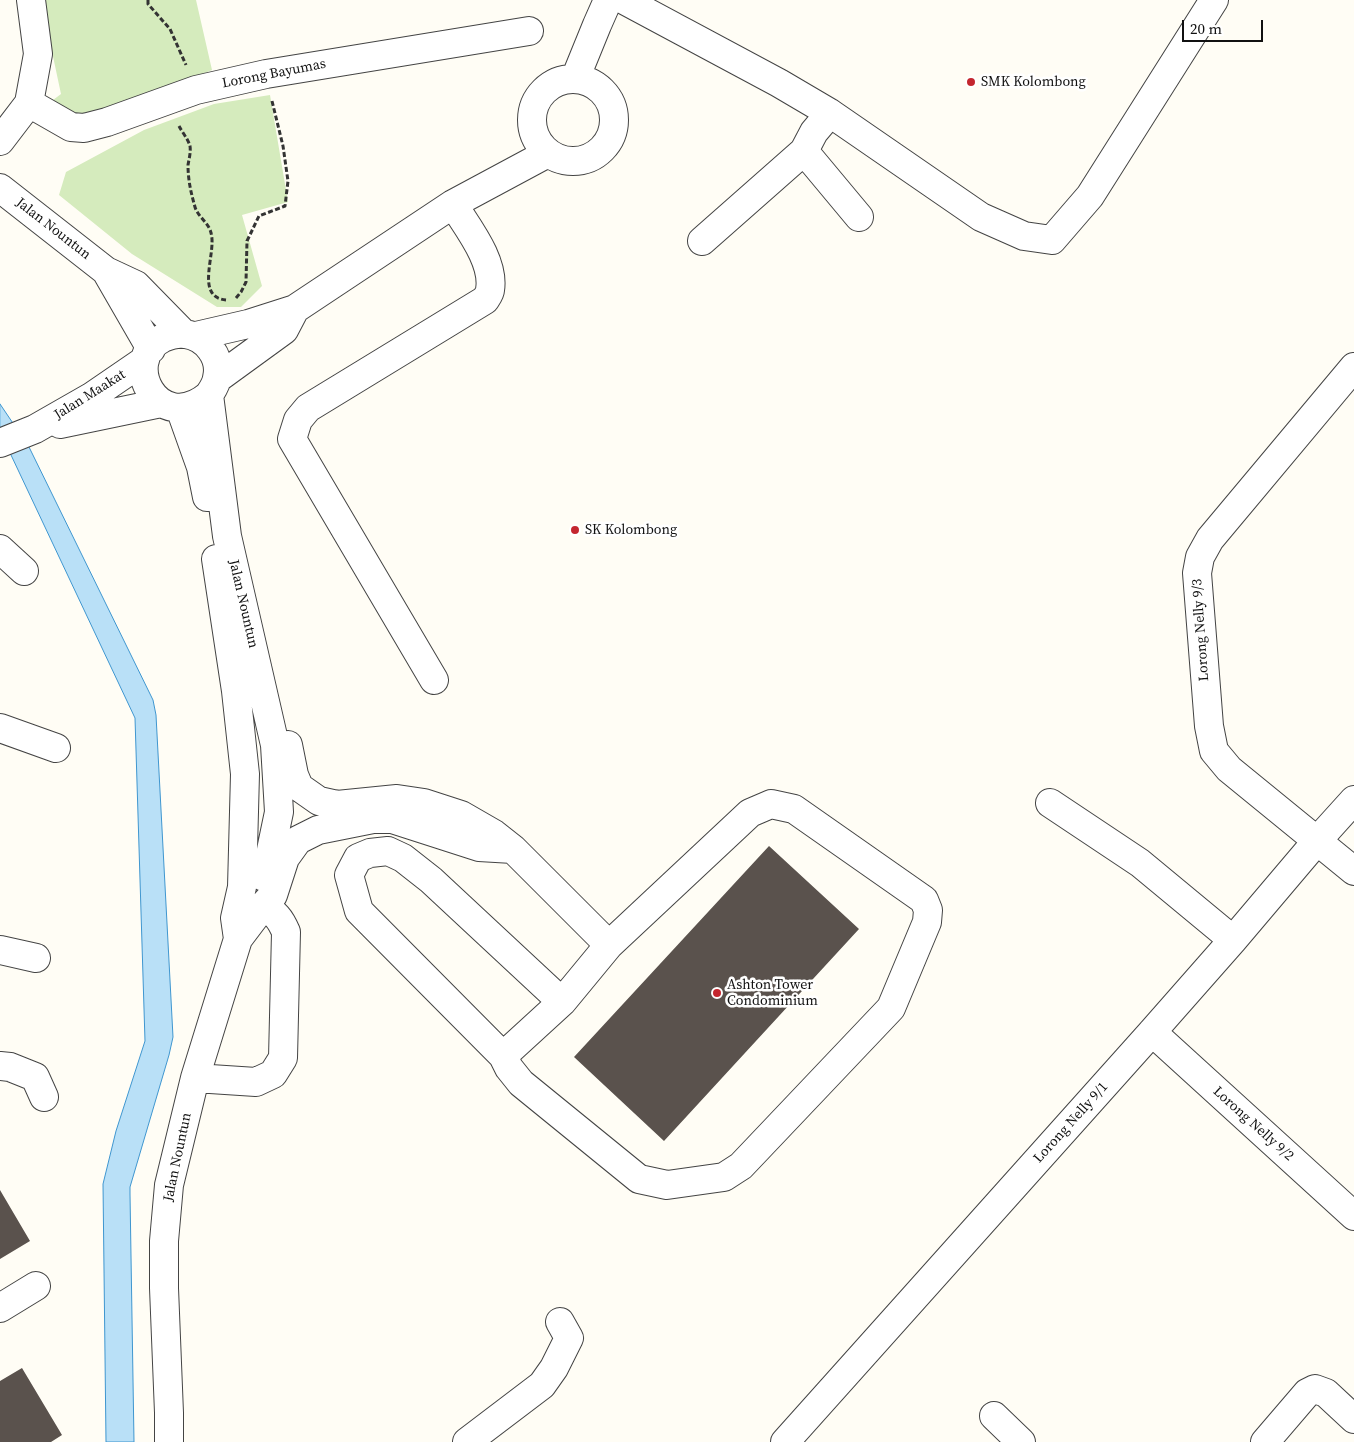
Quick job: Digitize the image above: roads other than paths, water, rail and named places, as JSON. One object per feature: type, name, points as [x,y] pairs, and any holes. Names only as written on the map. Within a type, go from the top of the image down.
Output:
[{"type":"street","points":[[0,141],[30,103],[38,54],[30,0]]},
{"type":"street","points":[[575,79],[608,0]]},
{"type":"street","points":[[624,0],[779,83],[830,113],[981,217],[1024,236],[1052,240],[1090,196],[1214,0]]},
{"type":"street","name":"Lorong Bayumas","points":[[30,103],[71,127],[84,128],[107,122],[196,90],[266,74],[529,31]]},
{"type":"street","points":[[575,79],[587,81],[598,87],[607,97],[613,108],[614,121],[612,134],[606,145],[597,154],[585,160],[572,161],[560,159],[548,153],[534,133],[532,120],[534,108],[548,88],[559,82],[575,79]]},
{"type":"street","points":[[702,241],[804,151],[814,132],[830,113]]},
{"type":"street","points":[[804,151],[860,217]]},
{"type":"street","points":[[148,355],[160,340],[171,335],[190,335],[248,324],[295,309],[452,204],[548,153]]},
{"type":"street","name":"Jalan Nountun","points":[[0,188],[106,271],[136,284],[190,335],[206,343],[214,353],[218,365],[213,386],[227,536],[275,745],[279,812],[260,890],[263,906],[238,940],[195,1078],[169,1184],[164,1241],[169,1442]]},
{"type":"street","points":[[434,680],[292,439],[298,420],[308,408],[484,300],[490,291],[487,259],[452,204]]},
{"type":"street","name":"Jalan Nountun","points":[[106,271],[148,355],[143,372],[146,384],[152,394],[170,405],[201,467],[207,496],[236,691],[245,774],[242,887],[235,918],[238,940]]},
{"type":"street","points":[[170,405],[190,407],[200,402],[213,386],[284,330],[295,309]]},
{"type":"street","name":"Jalan Maakat","points":[[0,443],[34,429],[92,397],[148,355]]},
{"type":"street","name":"Lorong Nelly 9/3","points":[[1354,367],[1210,539],[1200,557],[1197,573],[1209,726],[1214,751],[1229,769],[1316,842],[1342,860],[1354,872]]},
{"type":"street","name":"Jalan Maakat","points":[[34,429],[170,405]]},
{"type":"street","points":[[0,549],[24,571]]},
{"type":"street","points":[[252,644],[272,672],[294,775],[299,787],[318,801],[337,806],[396,799],[424,802],[460,815],[494,834],[513,850],[610,945]]},
{"type":"street","points":[[236,691],[250,701],[267,804],[279,812],[318,830]]},
{"type":"street","points":[[0,728],[56,748]]},
{"type":"street","name":"Lorong Nelly 9/1","points":[[785,1442],[1152,1032],[1354,800]]},
{"type":"street","points":[[1050,802],[1140,863],[1233,940]]},
{"type":"street","points":[[503,1056],[562,1002],[610,945],[750,813],[771,804],[794,809],[924,900],[928,910],[927,922],[891,1008],[741,1166],[724,1177],[667,1185],[639,1179],[521,1082],[509,1068],[503,1056],[359,911],[349,875],[358,858],[370,853],[388,851],[403,858],[431,880],[562,1002]]},
{"type":"street","points":[[195,1078],[256,1082],[273,1074],[283,1058],[286,932],[277,914],[263,906],[273,896],[285,858],[298,840],[318,830],[373,819],[392,819],[479,847],[513,850]]},
{"type":"street","points":[[0,950],[36,958]]},
{"type":"street","name":"Lorong Nelly 9/2","points":[[1152,1032],[1354,1216]]},
{"type":"street","points":[[0,1066],[10,1067],[35,1078],[44,1097]]},
{"type":"street","points":[[0,1308],[36,1286]]},
{"type":"street","points":[[467,1442],[542,1385],[554,1368],[569,1338],[560,1322]]},
{"type":"street","points":[[1265,1442],[1307,1393],[1315,1389],[1326,1393],[1354,1418]]},
{"type":"street","points":[[169,1413],[176,1442]]},
{"type":"street","points":[[994,1416],[1021,1442]]},
{"type":"water","points":[[0,404],[29,447],[153,700],[156,715],[173,1037],[130,1187],[134,1442],[106,1442],[103,1184],[116,1131],[145,1041],[135,718],[11,455],[0,439]]},
{"type":"place","name":"SMK Kolombong","points":[[971,82]]},
{"type":"place","name":"SK Kolombong","points":[[575,530]]},
{"type":"place","name":"Ashton Tower Condominium","points":[[717,993]]}]
